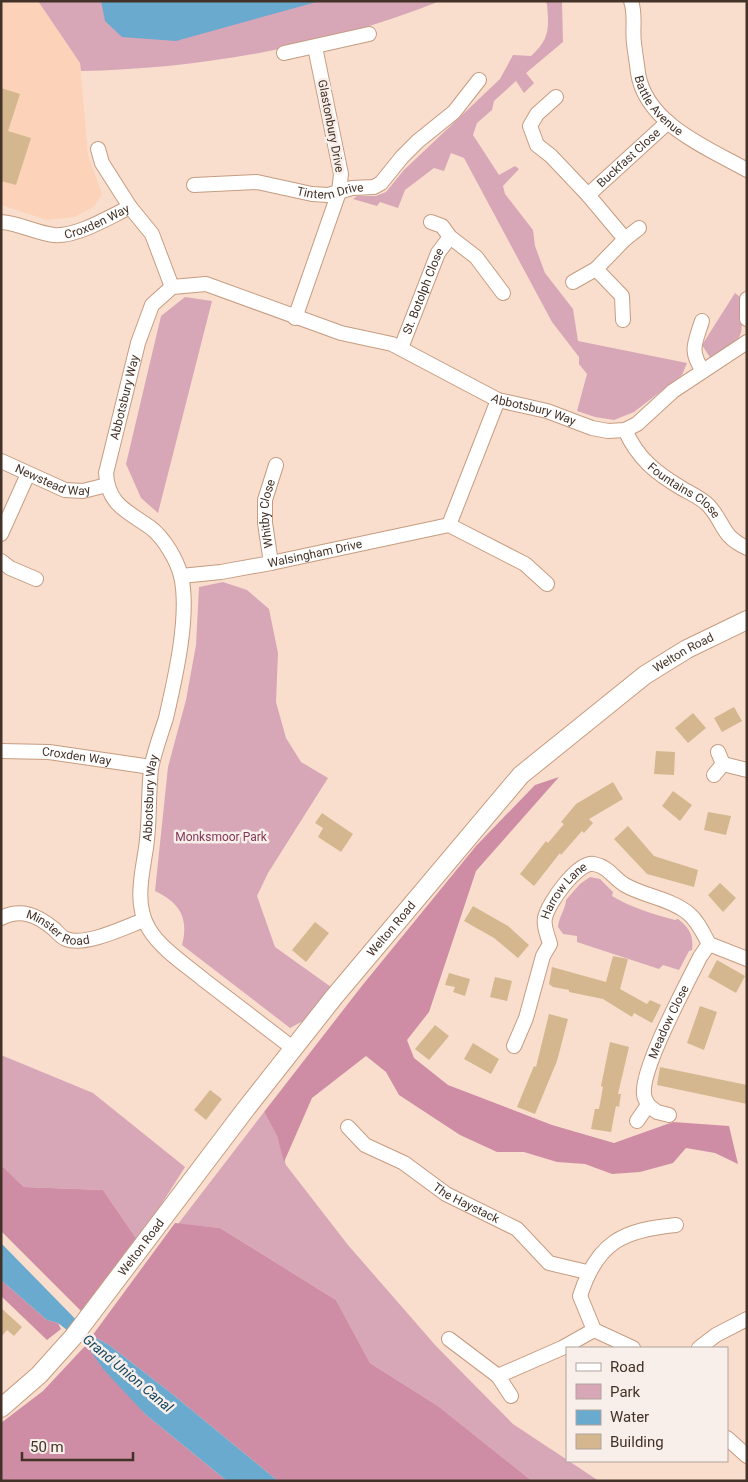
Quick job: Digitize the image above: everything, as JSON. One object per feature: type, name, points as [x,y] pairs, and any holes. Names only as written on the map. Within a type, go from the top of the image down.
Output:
[{"type":"street","name":"Battle Avenue","points":[[631,1],[634,10],[634,42],[640,80],[652,104],[668,122],[684,134],[747,170]]},
{"type":"street","points":[[284,53],[369,34]]},
{"type":"street","name":"Glastonbury Drive","points":[[295,318],[339,192],[341,174],[315,47]]},
{"type":"street","name":"Tintern Drive","points":[[194,184],[257,182],[312,194],[374,187],[381,183],[408,152],[454,112],[479,80]]},
{"type":"street","name":"Buckfast Close","points":[[556,97],[537,114],[530,126],[537,145],[551,156],[588,195],[625,239]]},
{"type":"street","name":"Buckfast Close","points":[[588,195],[668,122]]},
{"type":"street","points":[[98,149],[102,163],[130,206]]},
{"type":"street","name":"Croxden Way","points":[[1,222],[55,235],[85,228],[130,206],[152,234],[172,287]]},
{"type":"street","name":"St. Botolph Close","points":[[431,222],[442,226],[450,237],[476,257],[502,293]]},
{"type":"street","points":[[573,282],[596,269],[625,239],[639,228]]},
{"type":"street","name":"St. Botolph Close","points":[[401,348],[438,253],[450,237]]},
{"type":"street","points":[[596,269],[622,296],[623,320]]},
{"type":"street","name":"Abbotsbury Way","points":[[144,920],[140,881],[146,846],[151,767],[166,717],[179,655],[183,612],[181,576],[173,557],[152,529],[125,511],[113,498],[107,485],[108,461],[138,343],[152,304],[172,287],[206,284],[295,318],[341,333],[401,348],[498,400],[547,411],[592,428],[608,431],[625,430]]},
{"type":"street","points":[[747,299],[747,319]]},
{"type":"street","points":[[702,321],[693,347],[696,360],[704,371]]},
{"type":"street","points":[[625,430],[637,424],[674,391],[747,342]]},
{"type":"street","points":[[498,400],[449,525],[526,564],[547,584]]},
{"type":"street","name":"Fountains Close","points":[[625,430],[633,448],[651,468],[706,503],[734,542],[747,548]]},
{"type":"street","name":"Newstead Way","points":[[1,461],[64,490],[83,491],[107,485]]},
{"type":"street","name":"Whitby Close","points":[[271,563],[265,523],[265,500],[276,465]]},
{"type":"street","points":[[1,534],[28,474]]},
{"type":"street","name":"Walsingham Drive","points":[[181,576],[221,572],[271,563],[449,525]]},
{"type":"street","points":[[1,561],[10,568],[36,579]]},
{"type":"street","name":"Welton Road","points":[[1,1408],[39,1375],[66,1347],[100,1305],[174,1203],[294,1049],[402,914],[521,775],[645,675],[687,650],[747,620]]},
{"type":"street","name":"Croxden Way","points":[[1,751],[49,752],[151,767]]},
{"type":"street","points":[[718,764],[747,770]]},
{"type":"street","name":"Harrow Lane","points":[[514,1046],[526,1018],[543,956],[550,944],[544,918],[552,902],[580,868],[592,864],[608,869],[622,884],[643,895],[687,912],[702,929],[709,944]]},
{"type":"street","name":"Minster Road","points":[[2,917],[18,912],[32,914],[66,939],[78,940],[95,938],[144,920]]},
{"type":"street","points":[[144,920],[150,931],[179,960],[294,1049]]},
{"type":"street","points":[[709,944],[747,958]]},
{"type":"street","name":"Meadow Close","points":[[648,1105],[644,1094],[646,1081],[660,1042],[700,957],[709,944]]},
{"type":"street","points":[[637,1122],[648,1105],[657,1112],[669,1115]]},
{"type":"street","name":"The Haystack","points":[[348,1127],[365,1145],[404,1163],[446,1194],[517,1229],[548,1263],[587,1272]]},
{"type":"street","points":[[630,1347],[594,1330],[580,1296],[587,1272],[603,1251],[624,1235],[651,1228],[676,1225]]},
{"type":"street","points":[[700,1347],[716,1335],[747,1319]]},
{"type":"street","points":[[498,1376],[562,1348],[594,1330]]},
{"type":"street","points":[[449,1339],[498,1376],[511,1396]]},
{"type":"street","points":[[728,1439],[747,1456]]},
{"type":"shaded area","points":[[1,1],[38,1],[80,63],[88,155],[102,194],[94,207],[74,217],[47,220],[1,205]]},
{"type":"shaded area","points":[[559,777],[476,871],[429,1012],[407,1040],[414,1058],[448,1085],[552,1125],[614,1143],[673,1122],[729,1126],[738,1164],[715,1153],[686,1148],[673,1163],[640,1172],[612,1174],[585,1164],[557,1162],[524,1152],[497,1152],[460,1135],[399,1095],[386,1072],[366,1056],[312,1098],[284,1162],[277,1136],[264,1112],[361,987],[476,846],[535,785]]},
{"type":"shaded area","points":[[1,1165],[24,1187],[103,1190],[138,1241],[82,1312],[1,1231]]},
{"type":"shaded area","points":[[175,1223],[220,1228],[336,1300],[370,1363],[438,1406],[532,1481],[278,1481],[171,1393],[109,1345],[92,1336]]},
{"type":"shaded area","points":[[1,1280],[47,1320],[58,1323],[61,1329],[47,1340],[1,1296]]},
{"type":"shaded area","points":[[86,1345],[145,1414],[227,1481],[1,1481],[1,1423],[43,1391]]},
{"type":"green space","points":[[38,1],[440,1],[354,31],[264,52],[172,66],[81,71],[80,63]]},
{"type":"green space","points":[[545,1],[562,1],[563,42],[526,73],[534,83],[524,93],[516,81],[494,101],[492,110],[477,123],[473,135],[499,175],[515,166],[519,169],[503,186],[505,194],[533,230],[535,246],[545,273],[573,309],[578,341],[687,363],[682,375],[634,412],[614,420],[595,417],[577,411],[587,374],[579,364],[579,357],[552,322],[464,158],[451,153],[444,171],[434,168],[405,190],[398,208],[380,202],[377,206],[353,199],[357,196],[376,196],[386,192],[404,170],[500,79],[513,55],[531,56],[537,50],[545,38],[548,27],[548,12]]},
{"type":"green space","points":[[735,293],[740,297],[742,322],[740,335],[731,345],[711,359],[702,345]]},
{"type":"green space","points":[[185,297],[212,301],[158,513],[141,498],[126,464],[161,316]]},
{"type":"green space","name":"Monksmoor Park","points":[[223,582],[247,590],[269,609],[278,653],[276,702],[286,738],[301,762],[328,778],[268,873],[257,896],[275,947],[331,987],[305,1020],[290,1028],[182,945],[184,927],[180,912],[171,901],[155,891],[168,767],[186,700],[196,645],[199,587]]},
{"type":"green space","points":[[590,877],[600,879],[613,892],[612,896],[651,913],[675,920],[678,919],[685,926],[690,932],[692,950],[689,951],[679,970],[663,965],[659,969],[577,942],[577,936],[563,934],[558,927],[566,900],[580,884]]},
{"type":"green space","points":[[1,1055],[93,1093],[185,1167],[138,1241],[103,1190],[24,1187],[1,1165]]},
{"type":"green space","points":[[264,1112],[277,1136],[286,1165],[348,1245],[436,1346],[513,1424],[566,1459],[566,1462],[570,1462],[599,1481],[532,1481],[438,1406],[370,1363],[336,1300],[220,1228],[178,1224]]},
{"type":"water","points":[[101,1],[320,1],[176,41],[122,37],[105,21]]},
{"type":"water","name":"Grand Union Canal","points":[[1,1243],[92,1336],[109,1345],[171,1393],[278,1481],[227,1481],[145,1414],[104,1370],[86,1345],[58,1323],[47,1320],[1,1280]]},
{"type":"building","points":[[1,88],[20,94],[8,131],[31,138],[16,185],[1,181]]},
{"type":"building","points":[[734,707],[742,721],[722,732],[714,718]]},
{"type":"building","points":[[693,713],[706,728],[688,743],[675,728]]},
{"type":"building","points":[[656,751],[675,752],[674,775],[654,774]]},
{"type":"building","points":[[613,782],[623,799],[589,819],[593,823],[584,833],[582,831],[561,855],[560,853],[534,886],[520,874],[546,841],[548,843],[564,824],[561,822],[576,804]]},
{"type":"building","points":[[673,791],[692,805],[680,821],[662,806]]},
{"type":"building","points":[[708,812],[731,816],[726,835],[704,830]]},
{"type":"building","points":[[322,813],[353,834],[341,852],[318,837],[323,828],[315,823]]},
{"type":"building","points":[[628,826],[654,856],[698,870],[694,887],[647,874],[614,839]]},
{"type":"building","points":[[720,883],[736,898],[723,912],[708,895]]},
{"type":"building","points":[[473,906],[508,926],[529,945],[518,958],[494,938],[464,921]]},
{"type":"building","points":[[315,922],[329,933],[306,962],[292,950]]},
{"type":"building","points":[[613,956],[628,959],[620,989],[647,1004],[650,1000],[661,1005],[652,1023],[634,1013],[632,1017],[603,999],[569,992],[569,990],[553,987],[549,984],[552,967],[606,982]]},
{"type":"building","points":[[717,960],[745,976],[736,993],[708,977]]},
{"type":"building","points":[[449,973],[470,979],[465,996],[453,992],[455,987],[445,985]]},
{"type":"building","points":[[495,977],[512,981],[507,1001],[490,997]]},
{"type":"building","points":[[700,1006],[717,1012],[704,1050],[687,1043]]},
{"type":"building","points":[[549,1014],[568,1019],[557,1061],[535,1114],[517,1107],[534,1066],[536,1067]]},
{"type":"building","points":[[435,1025],[449,1036],[429,1060],[415,1049]]},
{"type":"building","points":[[610,1042],[629,1047],[618,1094],[621,1094],[619,1107],[616,1106],[611,1132],[591,1129],[595,1109],[599,1109],[603,1087],[601,1086]]},
{"type":"building","points":[[473,1043],[499,1059],[491,1074],[464,1059]]},
{"type":"building","points":[[660,1067],[747,1085],[747,1104],[657,1085]]},
{"type":"building","points":[[210,1090],[222,1099],[206,1120],[194,1110]]},
{"type":"building","points":[[1,1308],[22,1327],[14,1336],[7,1330],[1,1337]]}]
